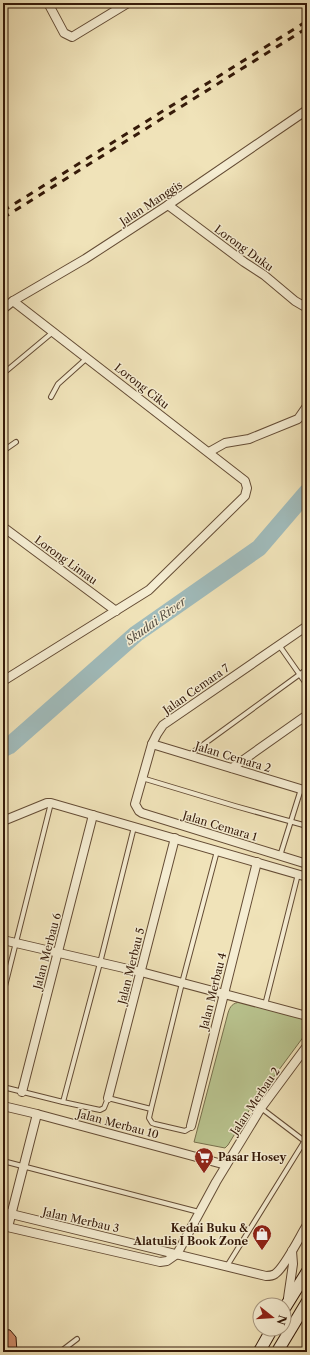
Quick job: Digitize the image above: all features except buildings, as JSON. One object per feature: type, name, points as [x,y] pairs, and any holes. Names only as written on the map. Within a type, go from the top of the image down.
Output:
[{"type":"main road","points":[[292,1297],[307,1272]]},
{"type":"main road","points":[[277,1352],[307,1302]]},
{"type":"main road","points":[[259,1352],[267,1337]]},
{"type":"street","points":[[48,3],[64,33],[69,37],[74,36],[128,3]]},
{"type":"street","name":"Jalan Manggis","points":[[3,309],[85,259],[168,205],[307,110]]},
{"type":"street","name":"Lorong Duku","points":[[168,205],[264,276],[295,301],[307,308]]},
{"type":"street","name":"Lorong Ciku","points":[[14,301],[245,481],[247,488],[245,496],[149,590],[116,611]]},
{"type":"street","points":[[209,452],[225,443],[249,438],[298,419],[307,406]]},
{"type":"street","name":"Lorong Limau","points":[[3,527],[116,611]]},
{"type":"street","points":[[3,681],[116,611]]},
{"type":"street","name":"Jalan Cemara 7","points":[[136,800],[152,744],[163,725],[307,626]]},
{"type":"street","points":[[232,768],[307,715]]},
{"type":"street","name":"Jalan Cemara 2","points":[[152,744],[304,790]]},
{"type":"street","name":"Jalan Cemara 1","points":[[136,800],[136,808],[142,813],[307,864]]},
{"type":"street","points":[[3,821],[51,803],[307,877]]},
{"type":"street","name":"Jalan Merbau 6","points":[[22,1092],[94,815]]},
{"type":"street","name":"Jalan Merbau 5","points":[[108,1098],[175,838]]},
{"type":"street","name":"Jalan Merbau 4","points":[[191,1126],[257,862]]},
{"type":"street","points":[[3,940],[141,972],[307,1016]]},
{"type":"street","name":"Jalan Merbau 2","points":[[177,1254],[226,1165],[261,1108],[307,1046]]},
{"type":"street","name":"Jalan Merbau 10","points":[[3,1106],[226,1165]]},
{"type":"street","points":[[37,1114],[12,1214],[6,1226],[160,1262],[167,1261],[177,1254]]},
{"type":"street","name":"Jalan Merbau 3","points":[[3,1212],[266,1276],[275,1274],[292,1251]]},
{"type":"street","points":[[287,1297],[292,1269],[292,1251],[307,1225]]},
{"type":"lane","points":[[5,372],[53,331]]},
{"type":"lane","points":[[51,397],[58,384],[87,358]]},
{"type":"lane","points":[[3,451],[16,442]]},
{"type":"lane","points":[[279,645],[307,685]]},
{"type":"lane","points":[[188,755],[307,669]]},
{"type":"lane","points":[[142,778],[307,826]]},
{"type":"lane","points":[[280,856],[290,822],[304,790]]},
{"type":"lane","points":[[3,994],[51,803]]},
{"type":"lane","points":[[63,1102],[134,827]]},
{"type":"lane","points":[[191,1126],[186,1131],[152,1123],[149,1118],[182,983],[217,850]]},
{"type":"lane","points":[[265,1005],[298,874]]},
{"type":"lane","points":[[3,1087],[100,1110],[104,1108],[108,1098],[151,1109]]},
{"type":"lane","points":[[227,1266],[306,1141],[261,1108]]},
{"type":"lane","points":[[3,1161],[199,1212]]},
{"type":"lane","points":[[60,1352],[77,1339]]},
{"type":"green space","points":[[240,1002],[307,1020],[307,1032],[250,1109],[225,1148],[194,1142],[228,1013],[232,1005]]},
{"type":"waterway","name":"Skudai River","points":[[3,749],[9,746],[136,634],[259,548],[307,492]]},
{"type":"railway","points":[[3,211],[307,21]]},
{"type":"railway","points":[[3,218],[307,28]]},
{"type":"place","name":"Pasar Hosey","points":[[204,1174]]},
{"type":"place","name":"Kedai Buku & Alatulis I Book Zone","points":[[262,1251]]}]
